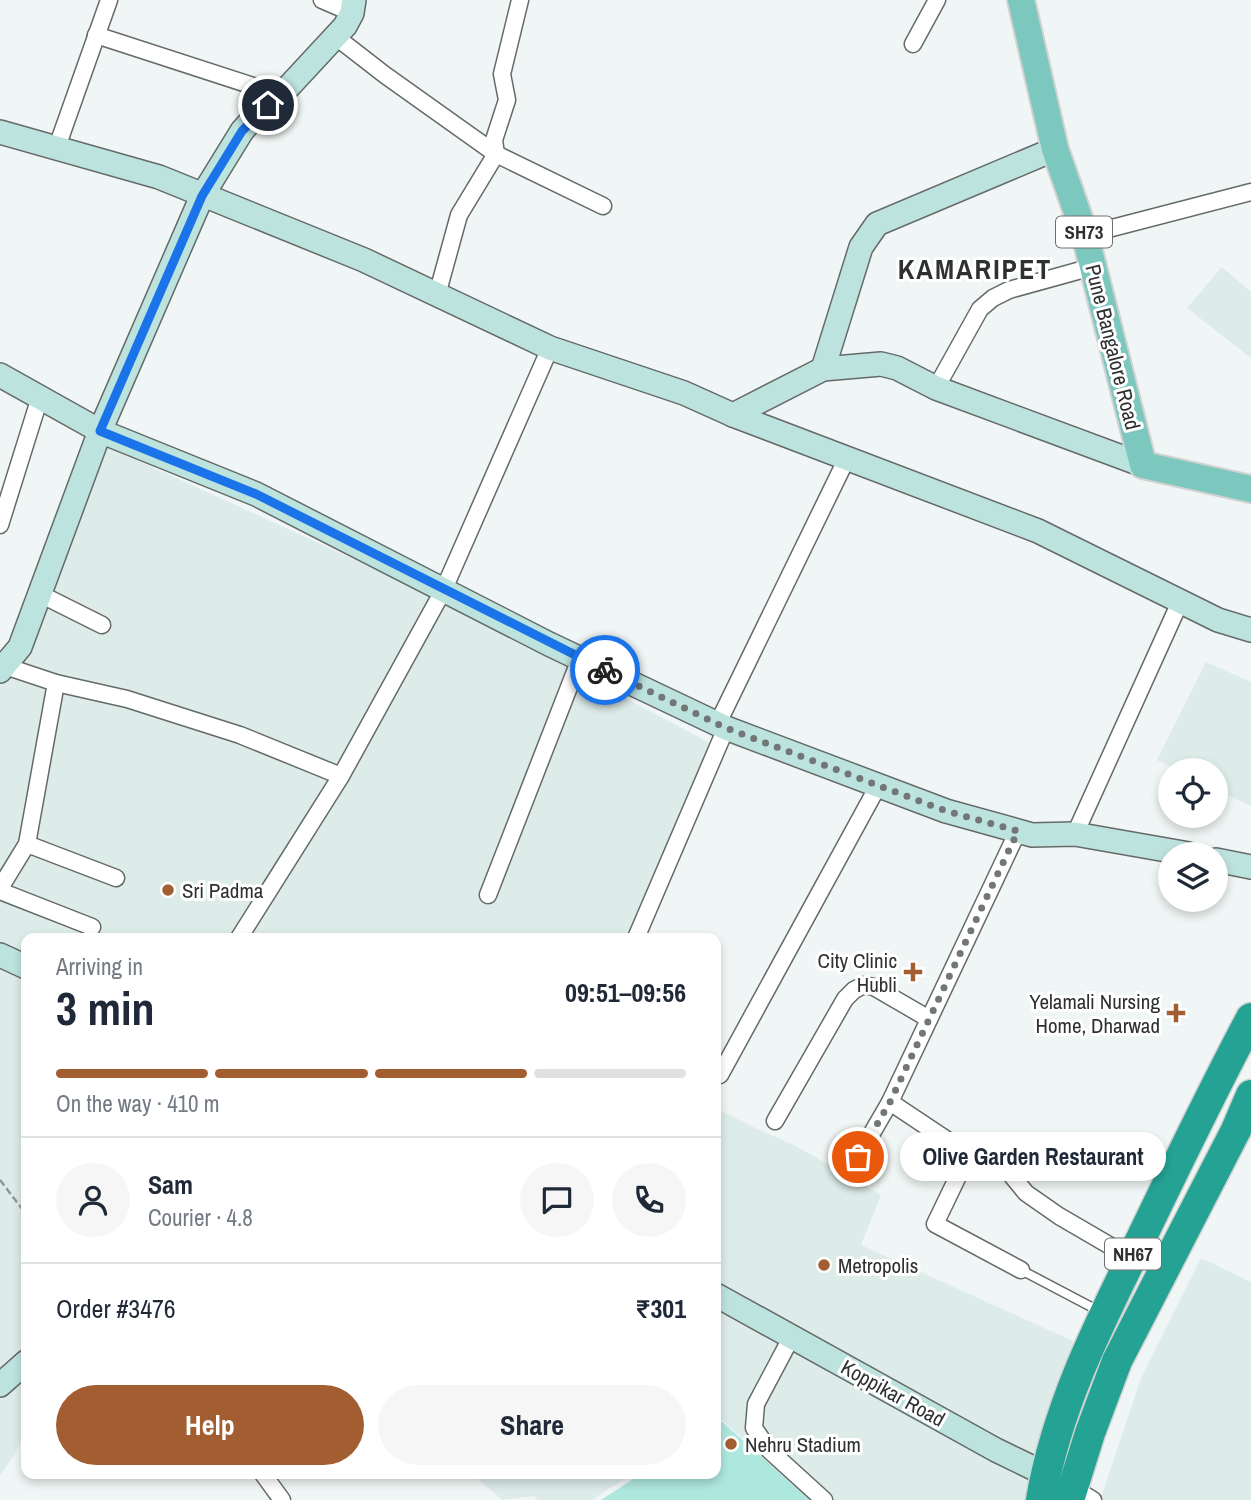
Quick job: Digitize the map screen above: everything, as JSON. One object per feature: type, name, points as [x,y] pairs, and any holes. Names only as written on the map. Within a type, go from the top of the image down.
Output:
[{"type":"highway","name":"NH67","points":[[1043,1487],[1083,1357],[1200,1113],[1251,1018]]},
{"type":"highway","name":"NH67","points":[[1078,1496],[1117,1361],[1236,1130],[1251,1095]]},
{"type":"main road","name":"Pune Bangalore Road","points":[[1021,0],[1055,149],[1086,235],[1143,465]]},
{"type":"main road","points":[[1143,465],[1251,489]]},
{"type":"street","points":[[57,147],[109,0]]},
{"type":"street","points":[[322,0],[353,6],[345,26],[281,95],[256,115],[242,131],[202,196],[100,431],[20,647],[2,668],[127,699],[240,735],[341,776]]},
{"type":"street","points":[[437,295],[460,215],[496,153],[494,140],[507,100],[502,74],[520,0]]},
{"type":"street","points":[[913,44],[937,0]]},
{"type":"street","points":[[96,35],[281,95]]},
{"type":"street","points":[[336,37],[496,153],[603,206]]},
{"type":"street","points":[[0,132],[159,177],[364,260],[550,348],[684,393],[733,415],[1038,531],[1217,620],[1251,630]]},
{"type":"street","points":[[823,369],[861,247],[877,224],[1055,149]]},
{"type":"street","points":[[1086,235],[1251,192]]},
{"type":"street","points":[[936,388],[980,309],[993,298],[1009,290],[1092,267]]},
{"type":"street","points":[[242,933],[341,776],[444,589],[550,348]]},
{"type":"street","points":[[733,415],[823,369],[881,364],[897,368],[936,388],[1143,465]]},
{"type":"street","points":[[0,375],[100,431],[256,494],[580,659],[722,726],[946,811],[1032,835],[1075,834],[1158,849]]},
{"type":"street","points":[[0,525],[40,397]]},
{"type":"street","points":[[638,933],[722,726],[847,458]]},
{"type":"street","points":[[38,593],[102,625]]},
{"type":"street","points":[[1075,834],[1180,602]]},
{"type":"street","points":[[488,895],[580,659]]},
{"type":"street","points":[[56,683],[27,844],[0,889],[92,927]]},
{"type":"street","points":[[721,1073],[878,786]]},
{"type":"street","points":[[858,1157],[890,1102],[1018,831]]},
{"type":"street","points":[[27,844],[116,878]]},
{"type":"street","points":[[1228,862],[1251,867]]},
{"type":"street","points":[[0,955],[21,965]]},
{"type":"street","points":[[775,1121],[832,1020],[854,990],[864,985],[874,987],[929,1019]]},
{"type":"street","points":[[890,1102],[953,1144],[962,1155],[984,1158],[1008,1171],[1026,1193],[1059,1216],[1131,1258]]},
{"type":"street","points":[[962,1155],[961,1170],[935,1224],[1021,1270]]},
{"type":"street","name":"Koppikar Road","points":[[721,1299],[996,1450],[1043,1487],[1078,1496]]},
{"type":"street","points":[[791,1338],[756,1404],[754,1428],[769,1450],[824,1500]]},
{"type":"street","points":[[0,1385],[21,1366]]},
{"type":"street","points":[[267,1479],[282,1500]]},
{"type":"lane","points":[[1021,1270],[1104,1314]]},
{"type":"path","points":[[0,1180],[21,1207]]},
{"type":"shaded area","points":[[1222,267],[1251,292],[1251,358],[1187,308]]},
{"type":"shaded area","points":[[104,445],[421,590],[710,743],[628,933],[21,933],[21,1441],[0,1475],[0,673]]},
{"type":"shaded area","points":[[1206,662],[1251,682],[1251,806],[1228,795],[1228,758],[1158,758]]},
{"type":"shaded area","points":[[721,1111],[796,1146],[881,1195],[861,1245],[1073,1341],[1032,1500],[814,1500],[721,1419]]},
{"type":"shaded area","points":[[1201,1258],[1251,1282],[1251,1500],[1100,1500],[1142,1376]]},
{"type":"shaded area","points":[[478,1479],[624,1479],[592,1500],[538,1500],[534,1496],[502,1500]]},
{"type":"green space","name":"Nehru Stadium","points":[[721,1421],[810,1500],[601,1500],[633,1479],[721,1479]]},
{"type":"way so far","points":[[605,670],[726,728],[946,811],[1018,831],[890,1102],[858,1157]]},
{"type":"place","name":"Sri Padma","points":[[168,890]]},
{"type":"place","name":"City Clinic Hubli","points":[[913,972]]},
{"type":"place","name":"Yelamali Nursing Home, Dharwad","points":[[1176,1013]]},
{"type":"place","name":"Olive Garden Restaurant","points":[[858,1157]]},
{"type":"place","name":"Metropolis","points":[[824,1265]]},
{"type":"place","name":"Nehru Stadium","points":[[731,1444]]},
{"type":"district","name":"KAMARIPET","points":[[975,269]]},
{"type":"route","points":[[268,105],[242,131],[202,196],[100,431],[256,494],[605,670]]}]
